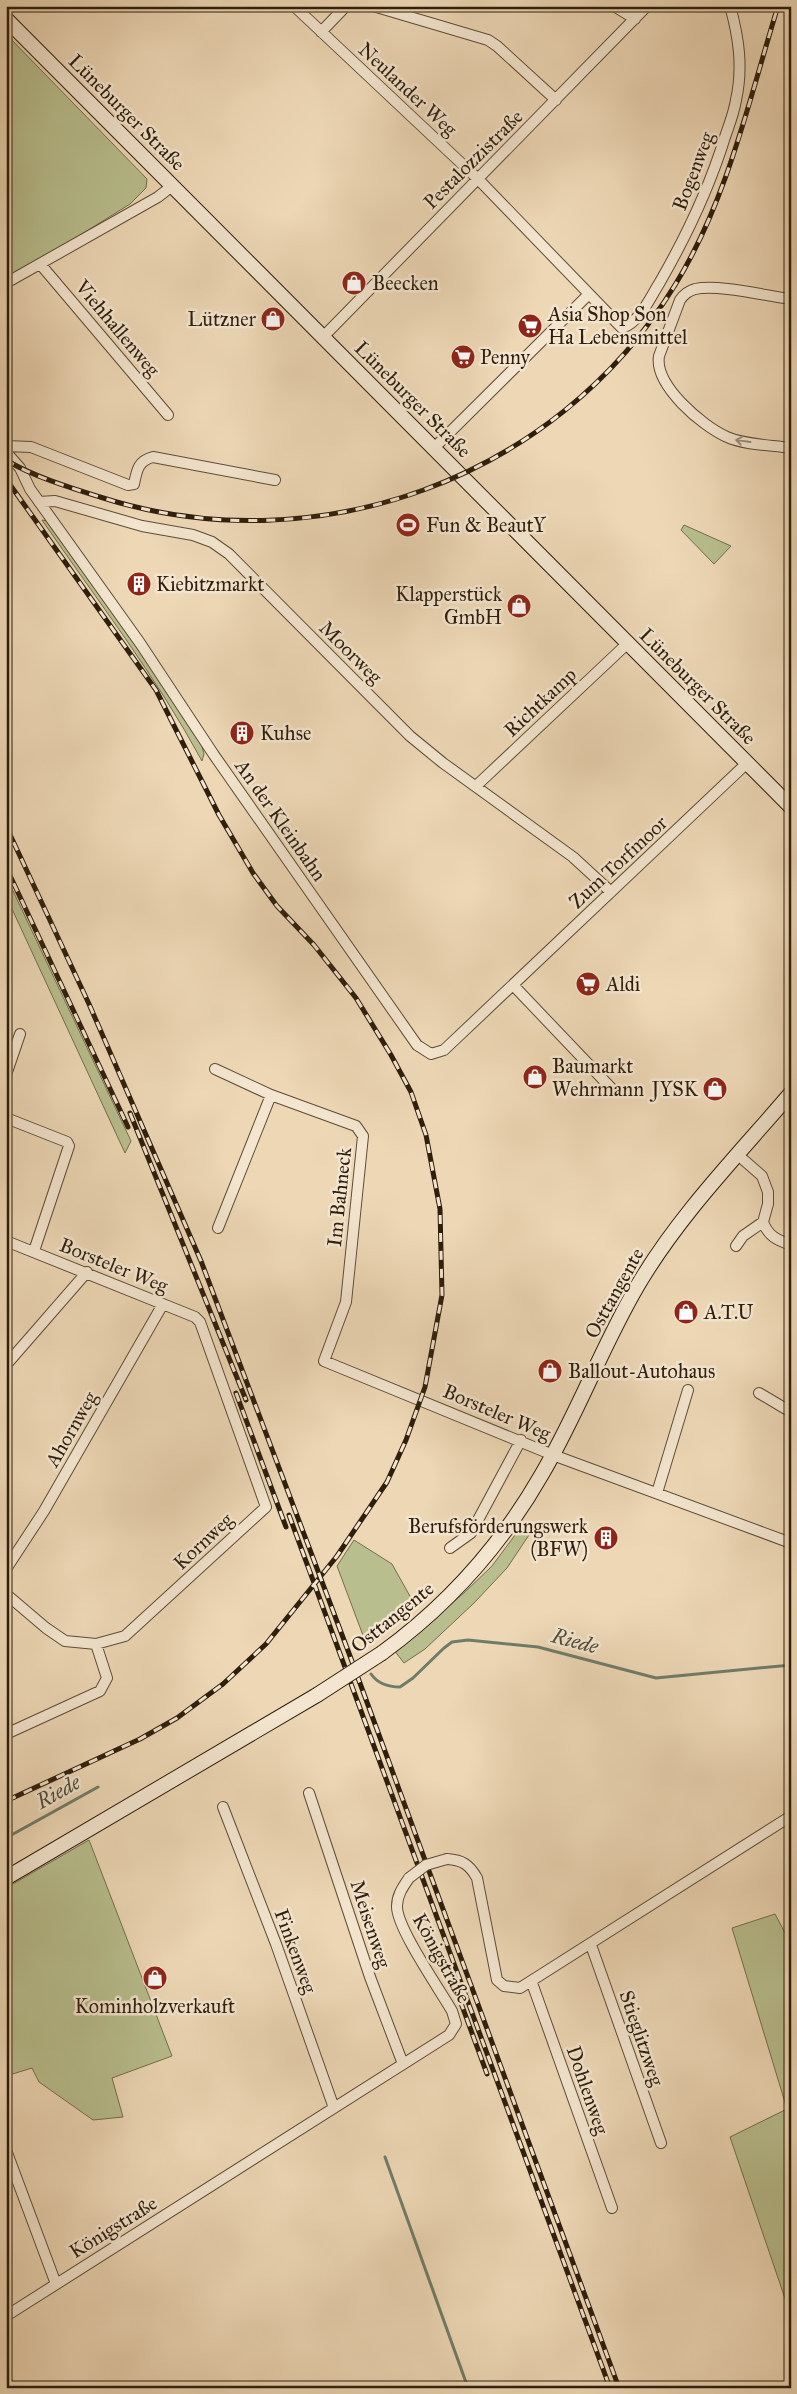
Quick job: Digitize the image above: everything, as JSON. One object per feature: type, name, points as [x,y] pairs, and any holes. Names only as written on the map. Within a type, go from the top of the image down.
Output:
[{"type":"main road","name":"Lüneburger Straße","points":[[6,19],[791,807]]},
{"type":"main road","name":"Osttangente","points":[[6,1878],[317,1695],[382,1653],[424,1620],[472,1572],[508,1527],[552,1455],[626,1306],[649,1266],[680,1223],[791,1093]]},
{"type":"street","name":"Neulander Weg","points":[[294,6],[478,179],[588,295],[622,328]]},
{"type":"street","points":[[322,32],[346,6]]},
{"type":"street","points":[[373,6],[488,40],[556,100]]},
{"type":"street","points":[[614,6],[635,19]]},
{"type":"street","name":"Pestalozzistraße","points":[[323,337],[647,6]]},
{"type":"street","name":"Bogenweg","points":[[622,328],[635,321],[679,249],[700,206],[718,160],[736,102],[740,76],[740,51],[730,6]]},
{"type":"street","points":[[6,284],[158,197],[172,186]]},
{"type":"street","name":"Viehhallenweg","points":[[41,265],[168,415]]},
{"type":"street","points":[[791,299],[711,288],[695,289],[686,293],[680,300],[657,365],[664,380],[684,405],[714,430],[734,439],[791,448]]},
{"type":"street","points":[[434,448],[588,295]]},
{"type":"street","points":[[6,446],[31,447],[128,485],[134,484],[138,466],[144,459],[152,457],[275,480]]},
{"type":"street","name":"An der Kleinbahn","points":[[6,452],[20,468],[39,502],[140,643],[214,755],[417,1045],[431,1054]]},
{"type":"street","name":"Moorweg","points":[[39,502],[55,501],[112,518],[212,542],[229,554],[410,736],[443,763],[574,857],[611,892]]},
{"type":"street","name":"Richtkamp","points":[[476,786],[628,643]]},
{"type":"street","name":"Zum Torfmoor","points":[[431,1054],[444,1050],[747,763]]},
{"type":"street","points":[[512,985],[613,1090]]},
{"type":"street","points":[[6,1075],[20,1034]]},
{"type":"street","name":"Im Bahneck","points":[[215,1069],[271,1095],[356,1126],[363,1136],[346,1302],[324,1360]]},
{"type":"street","points":[[218,1228],[271,1095]]},
{"type":"street","points":[[6,1118],[67,1142],[70,1146],[34,1252]]},
{"type":"street","points":[[738,1155],[762,1176],[768,1192],[768,1204],[763,1222],[766,1230],[776,1240],[791,1245]]},
{"type":"street","points":[[736,1246],[743,1236],[763,1222]]},
{"type":"street","name":"Borsteler Weg","points":[[6,1241],[195,1317],[204,1328]]},
{"type":"street","points":[[6,1365],[87,1272]]},
{"type":"street","name":"Ahornweg","points":[[6,1569],[44,1511],[163,1304]]},
{"type":"street","name":"Kornweg","points":[[6,1594],[46,1628],[65,1641],[96,1644],[125,1636],[266,1507],[204,1328]]},
{"type":"street","name":"Borsteler Weg","points":[[324,1360],[521,1440],[552,1455],[791,1543]]},
{"type":"street","points":[[657,1493],[688,1390]]},
{"type":"street","points":[[759,1394],[791,1412]]},
{"type":"street","points":[[450,1548],[471,1533],[521,1440]]},
{"type":"street","points":[[6,1734],[100,1691],[107,1678],[96,1644]]},
{"type":"street","name":"Meisenweg","points":[[309,1793],[370,1977],[403,2064]]},
{"type":"street","name":"Finkenweg","points":[[223,1807],[276,1944],[334,2108]]},
{"type":"street","name":"Königstraße","points":[[6,2316],[449,2035],[456,2024],[452,2011],[401,1924],[396,1907],[399,1893],[409,1878],[426,1865],[447,1859],[460,1860],[470,1867],[477,1878],[497,1980],[504,1986],[512,1989],[520,1988],[532,1983],[791,1816]]},
{"type":"street","name":"Stieglitzweg","points":[[591,1945],[661,2143]]},
{"type":"street","name":"Dohlenweg","points":[[532,1983],[612,2208]]},
{"type":"street","name":"Königstraße","points":[[6,2150],[56,2284]]},
{"type":"green space","points":[[6,34],[147,179],[146,188],[130,204],[37,262],[6,277]]},
{"type":"green space","points":[[42,520],[47,521],[176,703],[201,743],[204,754],[202,761],[146,668]]},
{"type":"green space","points":[[684,525],[731,546],[714,564],[681,530]]},
{"type":"green space","points":[[6,876],[131,1141],[125,1153],[6,896]]},
{"type":"green space","points":[[518,1531],[529,1535],[507,1568],[474,1603],[425,1649],[404,1663],[394,1650],[464,1593],[492,1566]]},
{"type":"green space","points":[[354,1540],[392,1564],[416,1607],[367,1646],[337,1566]]},
{"type":"green space","points":[[89,1840],[172,2056],[112,2078],[123,2117],[93,2120],[39,2082],[32,2068],[6,2076],[6,1888]]},
{"type":"green space","points":[[775,1914],[791,1944],[791,2316],[730,2137],[787,2109],[732,1928]]},
{"type":"waterway","name":"Riede","points":[[371,1674],[384,1684],[400,1687],[413,1678],[452,1642],[468,1640],[538,1647],[656,1678],[791,1665]]},
{"type":"waterway","name":"Riede","points":[[6,1838],[98,1787]]},
{"type":"waterway","points":[[385,2157],[468,2388]]},
{"type":"railway","points":[[6,460],[64,486],[100,497],[182,516],[264,520],[345,512],[424,490],[497,456],[565,410],[625,353],[675,285],[693,253],[723,185],[778,6]]},
{"type":"railway","points":[[6,479],[156,690],[219,815],[253,873],[277,906],[314,945],[356,998],[411,1092],[426,1135],[440,1209],[442,1295],[425,1387],[406,1440],[387,1482],[337,1556],[266,1644],[223,1684],[177,1718],[140,1739],[6,1801]]},
{"type":"railway","points":[[6,826],[89,1004],[201,1261],[350,1656],[619,2388]]},
{"type":"railway","points":[[6,867],[128,1127]]},
{"type":"railway","points":[[130,1113],[246,1400]]},
{"type":"railway","points":[[236,1393],[286,1527]]},
{"type":"railway","points":[[289,1515],[610,2388]]},
{"type":"railway","points":[[454,1984],[487,2074]]},
{"type":"place","name":"Beecken","points":[[354,283]]},
{"type":"place","name":"Lützner","points":[[273,319]]},
{"type":"place","name":"Asia Shop Son Ha Lebensmittel","points":[[530,326]]},
{"type":"place","name":"Penny","points":[[463,357]]},
{"type":"place","name":"Fun & BeautY","points":[[408,525]]},
{"type":"place","name":"Kiebitzmarkt","points":[[139,584]]},
{"type":"place","name":"Klapperstück GmbH","points":[[519,606]]},
{"type":"place","name":"Kuhse","points":[[242,733]]},
{"type":"place","name":"Aldi","points":[[588,984]]},
{"type":"place","name":"Baumarkt Wehrmann","points":[[535,1077]]},
{"type":"place","name":"JYSK","points":[[715,1089]]},
{"type":"place","name":"A.T.U","points":[[686,1312]]},
{"type":"place","name":"Ballout-Autohaus","points":[[550,1371]]},
{"type":"place","name":"Berufsförderungswerk (BFW)","points":[[606,1538]]},
{"type":"place","name":"Kominholzverkauft","points":[[155,1978]]}]
